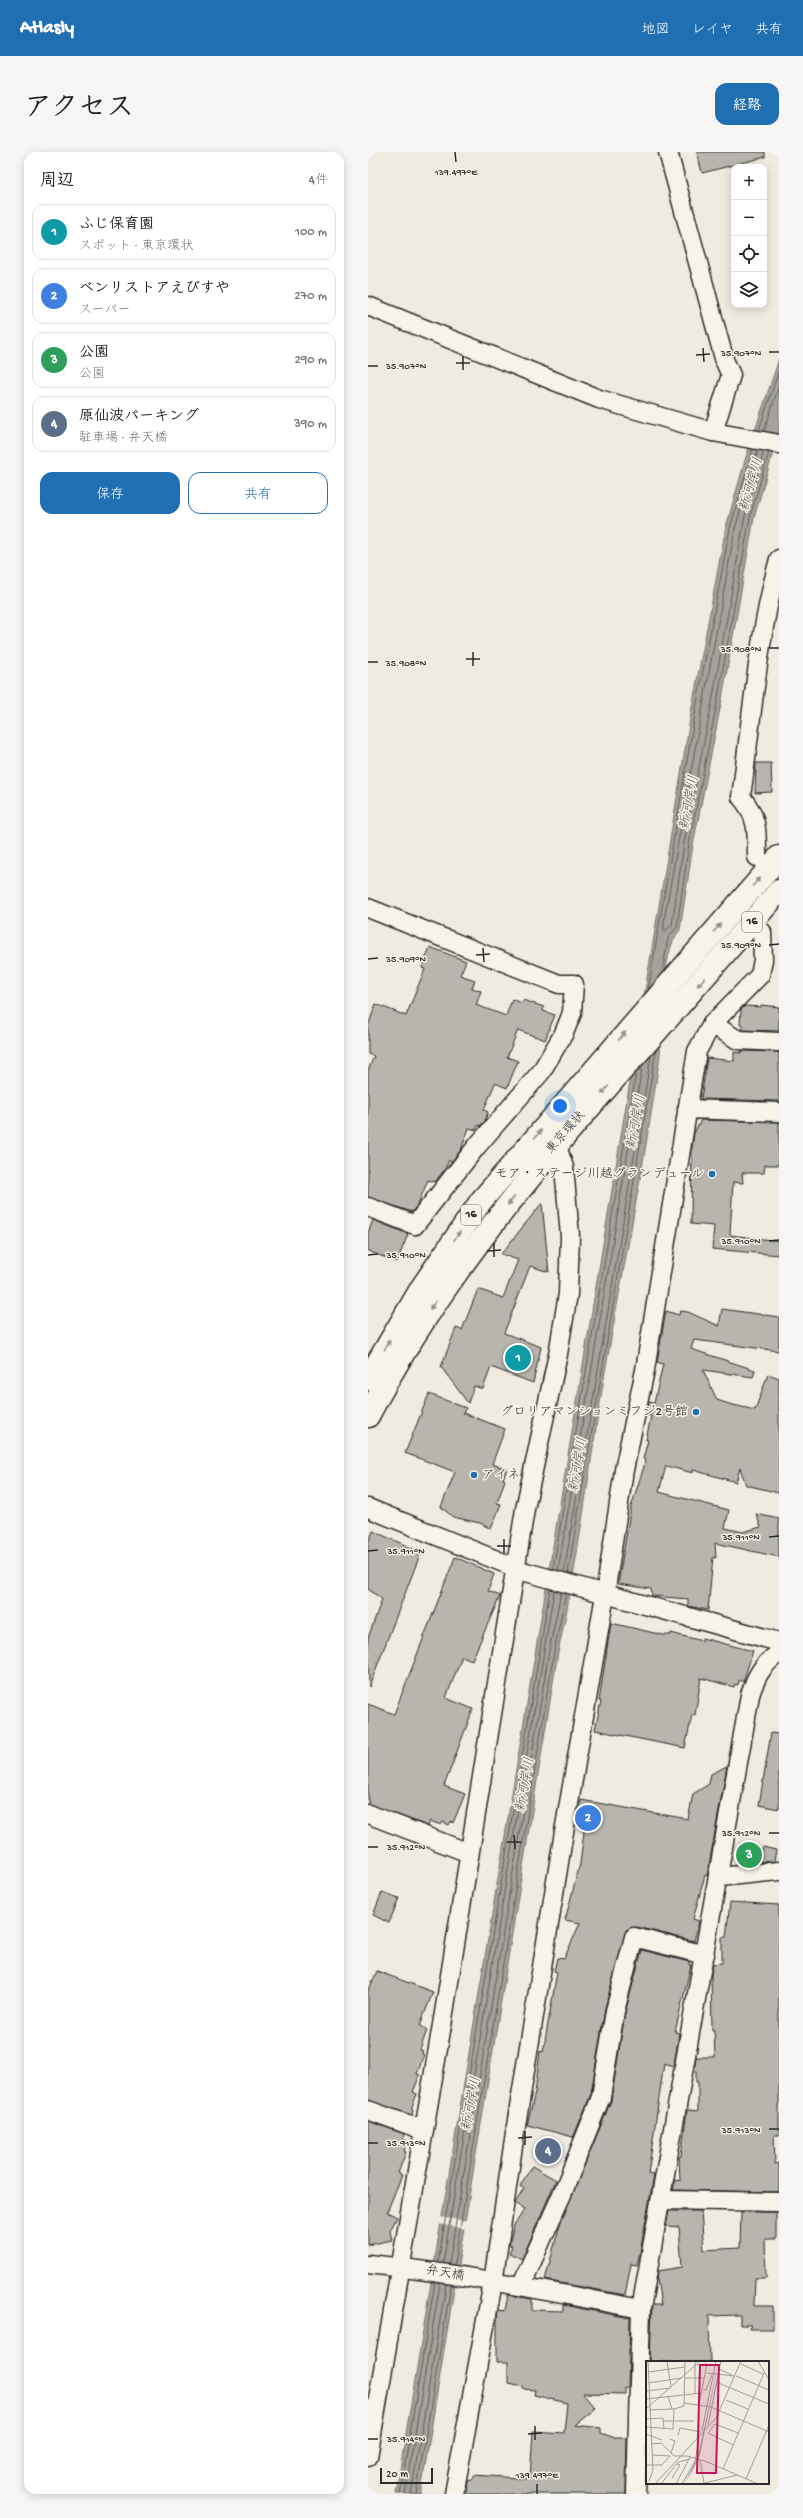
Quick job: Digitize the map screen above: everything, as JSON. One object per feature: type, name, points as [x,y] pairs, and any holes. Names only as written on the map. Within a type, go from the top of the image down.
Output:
[{"type":"highway","name":"東京環状","points":[[368,1379],[422,1287],[481,1201],[596,1066],[779,857]]},
{"type":"highway","name":"東京環状","points":[[368,1416],[406,1346],[436,1302],[556,1144],[726,953],[779,891]]},
{"type":"street","points":[[668,152],[725,362],[731,375],[716,432]]},
{"type":"street","points":[[368,306],[598,399],[716,432],[779,444]]},
{"type":"street","points":[[757,857],[757,832],[752,810],[740,800],[759,664],[779,559]]},
{"type":"street","points":[[368,908],[559,984],[574,984],[572,1013],[564,1032],[541,1072],[477,1146],[415,1225],[368,1207]]},
{"type":"street","points":[[454,2494],[516,2126],[601,1594],[624,1470],[645,1370],[697,1051],[712,1024],[760,975],[763,960],[762,932]]},
{"type":"street","points":[[712,1024],[738,1040],[779,1042]]},
{"type":"street","points":[[687,1109],[779,1112]]},
{"type":"street","points":[[368,2457],[372,2413],[402,2267],[469,1853],[568,1294],[570,1236],[564,1167],[556,1144]]},
{"type":"street","points":[[368,1508],[520,1570],[601,1594],[779,1642]]},
{"type":"street","points":[[636,2494],[641,2309],[750,1695],[756,1676],[766,1662],[779,1653]]},
{"type":"street","points":[[368,1814],[469,1853]]},
{"type":"street","points":[[718,1877],[779,1871]]},
{"type":"street","points":[[521,2286],[563,2192],[601,2097],[615,2011],[634,1937],[705,1954]]},
{"type":"street","points":[[368,2110],[423,2130]]},
{"type":"street","points":[[661,2200],[779,2202]]},
{"type":"street","name":"弁天橋","points":[[368,2264],[402,2267],[521,2286],[641,2309]]},
{"type":"shaded area","points":[[740,1843],[759,1848],[760,1862],[765,1864],[737,1870]]},
{"type":"water","name":"新河岸川","points":[[779,359],[779,432],[754,518],[721,704],[693,845],[680,930],[673,941],[665,973],[659,1062],[653,1101],[599,1407],[572,1583],[558,1652],[422,2485],[420,2494],[396,2494],[692,707],[726,527],[746,457]]},
{"type":"pier","points":[[439,2217],[468,2221],[466,2229],[438,2224]]},
{"type":"building","points":[[697,152],[765,152],[765,157],[737,164],[731,164],[731,166],[702,173]]},
{"type":"building","points":[[756,763],[771,763],[772,792],[755,793]]},
{"type":"building","points":[[430,947],[466,961],[460,975],[475,980],[472,988],[481,991],[476,1005],[506,1016],[512,999],[522,1003],[523,1000],[544,1007],[543,1011],[555,1015],[545,1040],[518,1030],[507,1057],[518,1061],[507,1088],[495,1083],[484,1110],[488,1112],[485,1121],[480,1126],[478,1125],[476,1130],[469,1128],[461,1150],[451,1162],[449,1160],[445,1169],[435,1182],[428,1180],[418,1204],[412,1212],[368,1197],[368,1071],[374,1056],[368,1054],[368,1026],[376,1004],[406,1016],[425,969],[422,968]]},
{"type":"building","points":[[761,1005],[779,1007],[779,1031],[742,1030],[743,1025],[740,1025],[741,1010],[745,1006],[761,1007]]},
{"type":"building","points":[[741,1051],[779,1052],[779,1101],[701,1099],[707,1058],[734,1061],[734,1052],[741,1053]]},
{"type":"building","name":"モア・ステージ川越グランデュール","points":[[701,1120],[779,1122],[779,1165],[765,1165],[764,1173],[742,1173],[743,1183],[733,1182],[730,1235],[779,1241],[779,1255],[712,1249],[714,1226],[691,1224],[692,1148],[694,1133]]},
{"type":"building","points":[[542,1203],[549,1272],[530,1266],[504,1333],[541,1347],[533,1383],[491,1367],[483,1389],[474,1386],[468,1403],[441,1367],[456,1328],[462,1330],[478,1289],[503,1298],[518,1260],[501,1254]]},
{"type":"building","points":[[373,1220],[408,1234],[397,1262],[368,1251],[368,1233]]},
{"type":"building","points":[[722,1309],[779,1317],[779,1351],[694,1340],[691,1349],[755,1370],[753,1377],[703,1370],[717,1400],[729,1404],[755,1410],[768,1374],[779,1378],[779,1493],[746,1485],[740,1468],[736,1482],[693,1470],[693,1473],[666,1466],[659,1492],[729,1510],[725,1528],[743,1532],[761,1527],[756,1514],[779,1519],[779,1557],[715,1543],[716,1558],[713,1557],[708,1610],[688,1606],[688,1599],[652,1596],[651,1589],[618,1584],[631,1507],[646,1460],[643,1459],[648,1440],[646,1440],[651,1416],[646,1415],[649,1402],[654,1403],[663,1364],[657,1362],[666,1311],[679,1315],[680,1311],[688,1312],[719,1326]]},
{"type":"building","points":[[429,1394],[466,1408],[463,1413],[505,1429],[492,1464],[507,1469],[497,1503],[501,1504],[491,1529],[480,1523],[453,1517],[441,1507],[455,1472],[405,1453]]},
{"type":"building","points":[[373,1531],[421,1552],[369,1687],[368,1638],[382,1599],[368,1589],[368,1544]]},
{"type":"building","points":[[455,1557],[494,1574],[488,1591],[500,1596],[472,1660],[462,1656],[446,1698],[473,1709],[444,1786],[465,1794],[453,1823],[451,1821],[449,1825],[443,1822],[441,1825],[430,1821],[428,1826],[368,1804],[368,1704],[394,1714]]},
{"type":"building","points":[[611,1623],[663,1635],[671,1635],[671,1633],[702,1641],[702,1638],[753,1651],[743,1682],[739,1680],[738,1685],[735,1684],[734,1687],[701,1678],[695,1715],[692,1715],[685,1748],[595,1730],[601,1701],[599,1701]]},
{"type":"building","points":[[771,1733],[779,1734],[779,1809],[759,1805]]},
{"type":"building","points":[[727,1766],[707,1876],[705,1875],[693,1919],[699,1921],[694,1941],[637,1927],[626,1930],[605,2008],[591,2094],[573,2138],[527,2125],[535,2093],[540,2051],[543,2052],[557,1972],[554,1971],[557,1958],[564,1959],[580,1923],[565,1920],[580,1864],[584,1832],[578,1821],[581,1800],[688,1819],[693,1794],[709,1784],[711,1774]]},
{"type":"building","points":[[763,1847],[776,1850],[774,1861],[760,1862]]},
{"type":"building","points":[[382,1892],[399,1898],[389,1923],[373,1915]]},
{"type":"building","points":[[730,1902],[779,1905],[779,2135],[774,2135],[775,2164],[779,2163],[779,2192],[673,2190],[675,2180],[680,2181],[679,2157],[681,2156],[687,2110],[698,2111],[698,2082],[696,2082],[696,2071],[694,2071],[696,2057],[715,2057],[714,2030],[712,2030],[711,1973],[713,1964],[722,1963],[722,1937],[726,1937]]},
{"type":"building","points":[[642,1950],[689,1962],[689,1965],[691,1965],[675,2032],[679,2033],[674,2066],[664,2063],[648,2174],[654,2175],[637,2265],[631,2264],[625,2295],[545,2280],[560,2224],[611,2101],[625,2013]]},
{"type":"building","points":[[377,1971],[433,1992],[420,2025],[427,2030],[420,2050],[423,2051],[422,2054],[424,2055],[417,2074],[420,2075],[413,2092],[417,2094],[411,2109],[413,2110],[412,2115],[368,2100],[368,1992]]},
{"type":"building","points":[[368,2121],[404,2134],[403,2139],[407,2141],[404,2151],[406,2152],[398,2173],[402,2175],[387,2212],[397,2217],[390,2231],[392,2240],[368,2245]]},
{"type":"building","points":[[532,2166],[556,2180],[522,2259],[509,2253],[512,2246],[509,2245],[514,2225],[525,2209],[515,2203],[524,2189],[520,2186]]},
{"type":"building","points":[[669,2211],[701,2211],[704,2250],[740,2248],[741,2212],[776,2212],[776,2239],[765,2239],[766,2278],[755,2278],[754,2306],[773,2306],[773,2329],[750,2329],[751,2325],[740,2325],[740,2315],[709,2316],[710,2361],[650,2361],[652,2305],[661,2305],[657,2279],[658,2271],[682,2267],[679,2227],[666,2226]]},
{"type":"building","points":[[508,2295],[532,2299],[532,2310],[563,2311],[563,2305],[630,2318],[628,2388],[625,2388],[625,2394],[583,2393],[596,2408],[575,2425],[601,2428],[601,2433],[615,2438],[627,2438],[626,2494],[466,2494],[467,2480],[474,2478],[474,2475],[530,2479],[533,2431],[564,2433],[567,2403],[534,2395],[535,2390],[523,2389],[523,2386],[508,2383],[508,2362],[497,2362],[498,2310],[505,2311]]},
{"type":"place","name":"モア・ステージ川越グランデュール","points":[[712,1174]]},
{"type":"place","name":"ふじ保育園","points":[[518,1358]]},
{"type":"place","name":"グロリアマンションミフジ2号館","points":[[696,1412]]},
{"type":"place","name":"アイネ","points":[[474,1475]]},
{"type":"place","name":"ベンリストアえびすや","points":[[588,1818]]},
{"type":"place","name":"公園","points":[[749,1855]]},
{"type":"place","name":"原仙波パーキング","points":[[548,2151]]}]
